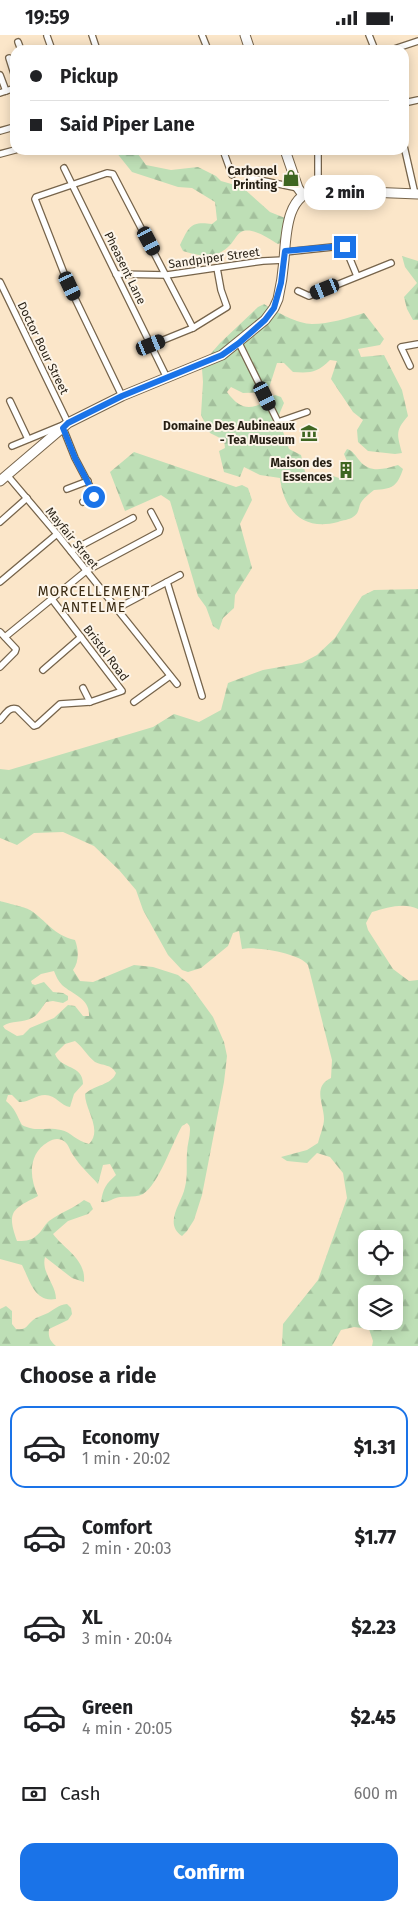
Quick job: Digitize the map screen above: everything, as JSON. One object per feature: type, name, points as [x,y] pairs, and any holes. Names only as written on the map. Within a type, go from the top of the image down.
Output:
[{"type":"main road","points":[[4,478],[66,426],[122,396],[222,355],[265,320],[274,308],[281,283],[287,225],[301,192],[287,155]]},
{"type":"main road","points":[[301,192],[318,190],[416,194]]},
{"type":"street","points":[[406,45],[418,41]]},
{"type":"street","points":[[0,75],[3,92]]},
{"type":"street","points":[[225,155],[232,175]]},
{"type":"street","points":[[318,155],[318,190]]},
{"type":"street","points":[[406,155],[416,194]]},
{"type":"street","name":"Pheasent Lane","points":[[64,168],[166,378]]},
{"type":"street","points":[[122,396],[70,286],[35,199],[36,197],[74,186],[107,173],[113,174],[193,328]]},
{"type":"street","points":[[250,178],[301,192]]},
{"type":"street","name":"Sandpiper Street","points":[[116,273],[167,275],[263,261],[342,246],[345,247],[357,276]]},
{"type":"street","points":[[298,291],[309,295],[391,263]]},
{"type":"street","points":[[151,345],[193,328],[227,307],[221,290],[218,267]]},
{"type":"street","name":"Doctor Bour Street","points":[[0,282],[66,426],[75,458],[88,481]]},
{"type":"street","points":[[239,343],[278,422],[307,412]]},
{"type":"street","points":[[410,366],[401,347],[418,343]]},
{"type":"street","points":[[10,401],[28,439]]},
{"type":"street","points":[[12,446],[66,426]]},
{"type":"street","name":"Mayfair Street","points":[[4,478],[27,498],[177,683]]},
{"type":"street","points":[[67,489],[88,481],[94,496],[83,502]]},
{"type":"street","points":[[0,522],[27,498]]},
{"type":"street","points":[[5,637],[86,571],[160,532],[151,512]]},
{"type":"street","points":[[71,551],[133,518]]},
{"type":"street","points":[[0,582],[57,534]]},
{"type":"street","points":[[116,609],[180,575]]},
{"type":"street","points":[[167,582],[202,696]]},
{"type":"street","name":"Bristol Road","points":[[0,720],[10,708],[14,708],[31,724],[37,725],[60,704],[90,702],[122,691],[51,598]]},
{"type":"street","points":[[0,632],[16,649],[0,667]]},
{"type":"street","points":[[43,670],[65,655],[81,637]]},
{"type":"street","points":[[134,702],[170,676]]},
{"type":"street","points":[[82,688],[90,702]]},
{"type":"green space","points":[[118,155],[139,155],[146,165],[171,170],[198,167],[216,176],[221,181],[242,187],[270,212],[285,218],[284,242],[278,244],[255,232],[245,231],[239,233],[230,245],[217,254],[206,256],[183,251],[180,245],[191,227],[199,223],[212,224],[217,220],[215,202],[192,188],[178,187],[132,172]]},
{"type":"green space","points":[[402,256],[418,261],[418,320],[413,320],[407,309],[404,297],[417,283],[405,267]]},
{"type":"green space","points":[[264,304],[294,320],[312,324],[332,322],[364,313],[384,339],[380,345],[358,349],[361,357],[384,355],[402,390],[408,416],[398,433],[402,453],[368,451],[358,442],[357,430],[363,420],[353,412],[331,379],[337,361],[330,360],[317,370],[304,372],[293,372],[284,363],[277,363],[269,388],[264,392],[243,393],[231,387],[227,392],[238,404],[250,407],[261,404],[275,395],[281,397],[284,403],[278,417],[289,449],[301,455],[307,480],[313,482],[330,475],[342,479],[349,478],[349,466],[344,454],[347,449],[363,464],[372,469],[398,465],[403,469],[393,486],[372,491],[362,501],[357,514],[350,519],[326,524],[315,524],[306,521],[291,509],[282,490],[280,478],[260,475],[244,467],[240,477],[224,472],[219,451],[225,448],[224,440],[210,433],[201,415],[202,369],[207,358],[258,307]]},
{"type":"green space","points":[[134,452],[236,487],[242,485],[248,488],[252,500],[240,524],[252,568],[235,595],[234,608],[223,618],[219,630],[213,626],[206,607],[198,596],[170,501],[161,495],[125,511],[110,472]]},
{"type":"green space","points":[[418,589],[418,909],[407,906],[395,906],[383,909],[372,912],[366,923],[368,930],[393,969],[409,981],[418,980],[418,1346],[372,1346],[373,1341],[369,1330],[403,1330],[403,1285],[358,1285],[358,1328],[341,1330],[332,1346],[282,1346],[283,1324],[318,1280],[347,1198],[343,1173],[330,1157],[317,1153],[307,1163],[287,1161],[281,1157],[307,1150],[318,1143],[324,1119],[320,1091],[325,1082],[331,1078],[332,1060],[308,965],[296,957],[277,951],[242,949],[239,931],[233,933],[228,946],[201,968],[188,972],[182,970],[168,955],[143,910],[136,890],[119,870],[94,846],[63,832],[34,833],[17,845],[0,838],[0,769],[9,770],[153,727],[174,714],[199,722],[221,710],[228,683],[263,670],[302,663],[317,655],[335,638],[362,596],[374,590]]},
{"type":"green space","points":[[0,901],[30,910],[61,935],[75,940],[78,956],[73,970],[80,981],[93,982],[134,965],[153,967],[178,975],[189,984],[213,1017],[224,1042],[227,1056],[224,1082],[202,1195],[194,1220],[182,1236],[174,1225],[174,1219],[186,1183],[190,1130],[187,1123],[182,1126],[154,1182],[143,1194],[137,1196],[120,1197],[101,1202],[105,1187],[116,1175],[110,1164],[103,1165],[98,1184],[62,1140],[50,1141],[41,1147],[37,1153],[32,1166],[32,1174],[38,1196],[17,1208],[14,1212],[12,1223],[17,1241],[34,1238],[49,1221],[84,1200],[90,1203],[93,1209],[88,1214],[68,1221],[53,1234],[74,1255],[82,1267],[84,1282],[72,1278],[45,1257],[45,1268],[54,1288],[56,1299],[43,1298],[34,1289],[22,1265],[0,1259]],"holes":[[[54,971],[62,985],[84,1001],[89,1010],[89,1016],[83,1016],[75,1006],[68,1005],[54,1018],[30,1028],[23,1035],[17,1036],[5,1029],[3,1026],[6,1024],[34,1017],[46,1002],[63,1003],[68,1000],[68,996],[63,993],[53,992],[44,982],[32,984],[31,981],[41,974]],[[75,1041],[95,1062],[109,1067],[116,1073],[107,1083],[85,1094],[94,1126],[93,1138],[89,1144],[61,1130],[33,1129],[22,1125],[14,1109],[6,1101],[8,1095],[12,1095],[19,1102],[38,1096],[49,1095],[70,1107],[74,1094],[83,1084],[82,1078],[76,1070],[62,1063],[55,1054],[65,1044]]]},
{"type":"green space","points":[[67,1304],[71,1308],[72,1314],[68,1320],[49,1329],[50,1339],[56,1346],[0,1346],[0,1309],[6,1306],[12,1311],[12,1324],[16,1329],[23,1329],[36,1318]]},
{"type":"place","name":"Carbonel Printing","points":[[291,178]]},
{"type":"place","name":"Domaine Des Aubineaux - Tea Museum","points":[[309,433]]},
{"type":"place","name":"Maison des Essences","points":[[346,470]]},
{"type":"district","name":"MORCELLEMENT ANTELME","points":[[94,599]]},
{"type":"route","points":[[94,497],[63,428],[68,423],[122,396],[222,355],[239,343],[265,320],[274,308],[278,299],[285,251],[345,247]]}]
